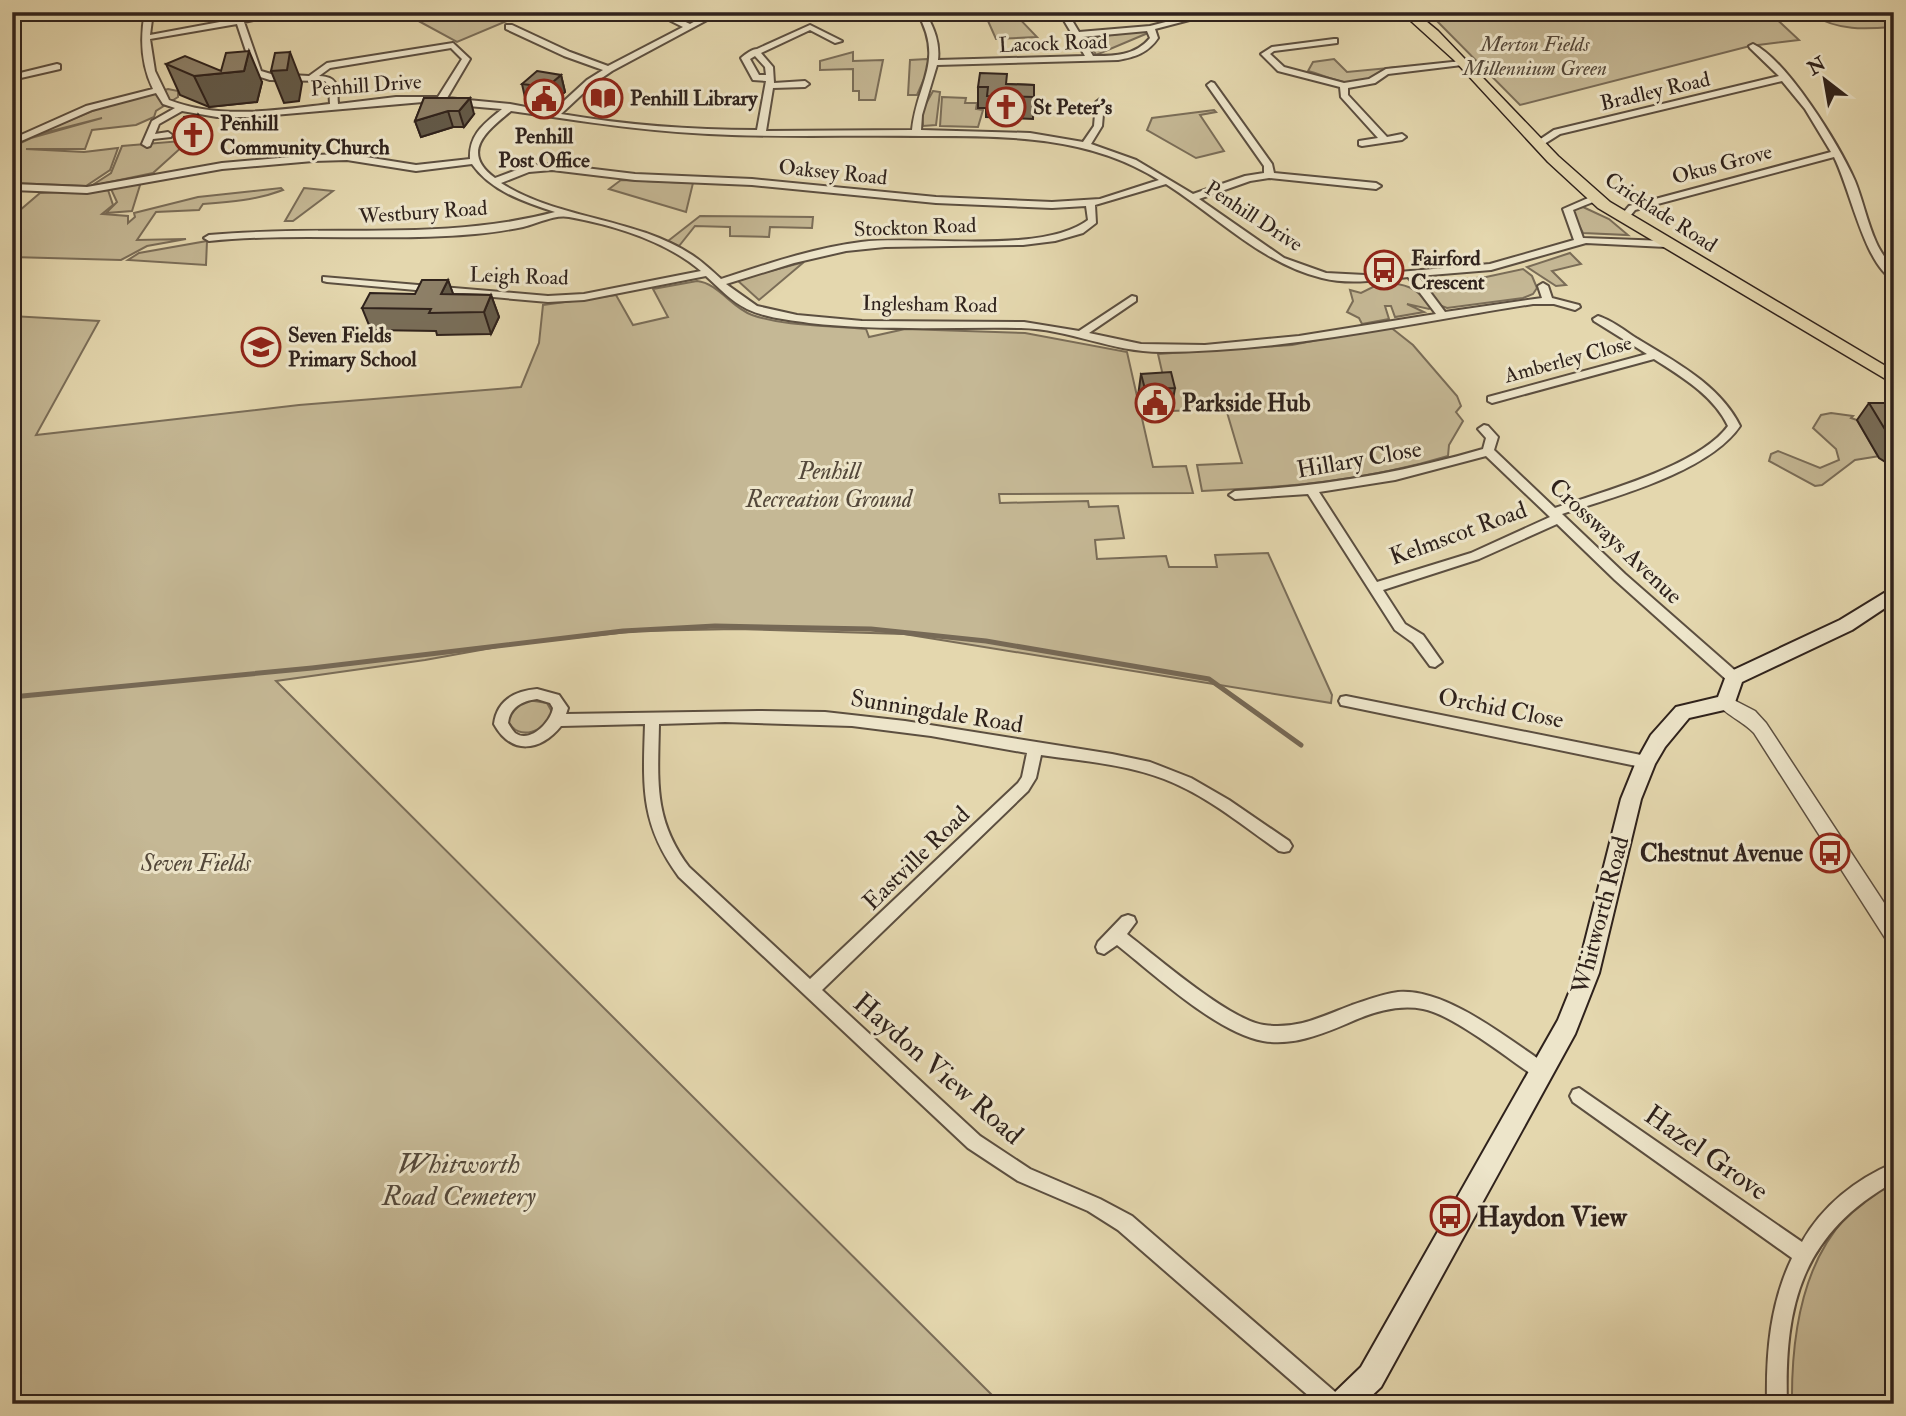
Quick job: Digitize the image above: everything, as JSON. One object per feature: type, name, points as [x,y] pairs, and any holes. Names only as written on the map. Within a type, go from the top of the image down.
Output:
[{"type":"main road","name":"Cricklade Road","points":[[1406,12],[1462,63],[1538,144],[1595,198],[1623,219],[1894,379]]},
{"type":"main road","points":[[1726,703],[1734,678],[1846,625],[1894,593]]},
{"type":"main road","name":"Whitworth Road","points":[[1343,1404],[1371,1377],[1567,1026],[1588,973],[1631,799],[1646,762],[1658,741],[1683,712],[1726,703]]},
{"type":"street","points":[[12,19],[62,12]]},
{"type":"street","points":[[149,12],[145,38],[150,71],[166,102],[180,110]]},
{"type":"street","points":[[145,38],[288,12]]},
{"type":"street","points":[[657,12],[688,26]]},
{"type":"street","points":[[555,114],[590,82],[609,69],[718,12]]},
{"type":"street","points":[[916,131],[920,102],[935,63],[934,40],[921,12]]},
{"type":"street","points":[[1063,12],[1091,60]]},
{"type":"street","points":[[1078,34],[1150,28],[1216,12]]},
{"type":"street","points":[[240,22],[257,74],[270,77],[312,77],[332,83],[334,105]]},
{"type":"street","points":[[509,27],[609,69]]},
{"type":"street","points":[[805,84],[771,82],[756,78],[745,61],[755,51],[810,27],[838,41]]},
{"type":"street","name":"Lacock Road","points":[[935,63],[1118,58],[1141,51],[1154,38],[1150,28]]},
{"type":"street","points":[[1316,34],[1329,42],[1272,49],[1265,54],[1280,69],[1344,86],[1372,82],[1386,72],[1462,63]]},
{"type":"street","points":[[312,77],[327,66],[455,46],[466,59],[441,100]]},
{"type":"street","points":[[1753,46],[1783,78],[1836,154],[1856,196],[1874,253],[1894,278]]},
{"type":"street","points":[[755,51],[769,67],[771,82],[761,132]]},
{"type":"street","points":[[12,78],[57,66]]},
{"type":"street","name":"Bradley Road","points":[[1538,144],[1557,132],[1783,78]]},
{"type":"street","points":[[1212,85],[1269,166],[1269,175]]},
{"type":"street","points":[[1344,86],[1343,95],[1385,139]]},
{"type":"street","points":[[12,142],[89,108],[158,90]]},
{"type":"street","name":"Penhill Drive","points":[[180,110],[223,115],[334,105],[441,100],[510,107],[649,129],[761,132],[916,131],[1033,136],[1086,145],[1131,160],[1167,181],[1265,251],[1303,270],[1344,278],[1491,267],[1580,242],[1666,244]]},
{"type":"street","points":[[1086,145],[1098,126],[1100,102]]},
{"type":"street","points":[[12,187],[86,190],[222,166],[313,158],[347,157],[416,168],[474,161],[476,141],[510,107]]},
{"type":"street","points":[[168,135],[148,141],[155,123],[180,110]]},
{"type":"street","points":[[1362,143],[1402,137]]},
{"type":"street","name":"Okus Grove","points":[[1623,219],[1632,208],[1836,154]]},
{"type":"street","name":"Inglesham Road","points":[[474,161],[494,182],[521,197],[564,213],[609,225],[689,257],[746,306],[787,316],[867,324],[1036,326],[1141,348],[1308,338],[1442,315]]},
{"type":"street","name":"Oaksey Road","points":[[494,182],[527,169],[552,167],[635,177],[778,184],[951,201],[1090,204],[1167,181]]},
{"type":"street","points":[[1192,198],[1248,178],[1269,175],[1377,186]]},
{"type":"street","points":[[1580,242],[1568,209],[1595,198]]},
{"type":"street","name":"Stockton Road","points":[[720,283],[861,246],[991,243],[1073,236],[1085,230],[1093,221],[1090,204]]},
{"type":"street","name":"Westbury Road","points":[[209,238],[287,227],[344,236],[437,232],[527,223],[564,213]]},
{"type":"street","name":"Leigh Road","points":[[327,279],[548,299],[584,297],[707,273]]},
{"type":"street","points":[[1412,275],[1442,315],[1548,300],[1576,307]]},
{"type":"street","points":[[1543,286],[1548,300]]},
{"type":"street","points":[[1080,335],[1132,299]]},
{"type":"street","points":[[1556,516],[1678,467],[1719,444],[1733,431],[1733,420],[1720,403],[1655,355],[1598,320]]},
{"type":"street","name":"Amberley Close","points":[[1492,399],[1655,355]]},
{"type":"street","points":[[1484,429],[1492,437],[1488,451]]},
{"type":"street","name":"Crossways Avenue","points":[[1488,451],[1734,678]]},
{"type":"street","name":"Hillary Close","points":[[1236,495],[1312,491],[1409,474],[1488,451]]},
{"type":"street","points":[[1312,491],[1400,627],[1418,639],[1435,662]]},
{"type":"street","name":"Kelmscot Road","points":[[1373,588],[1475,556],[1556,516]]},
{"type":"street","name":"Orchid Close","points":[[1346,701],[1646,762]]},
{"type":"street","points":[[1726,703],[1749,716],[1760,728],[1894,934]]},
{"type":"street","name":"Sunningdale Road","points":[[559,720],[652,721],[733,715],[827,718],[925,728],[1116,761],[1167,774],[1208,794],[1284,846]]},
{"type":"street","name":"Haydon View Road","points":[[652,721],[653,814],[663,845],[684,872],[974,1142],[1024,1175],[1094,1205],[1125,1223],[1334,1404]]},
{"type":"street","name":"Eastville Road","points":[[810,990],[1023,787],[1029,778],[1035,749]]},
{"type":"street","points":[[1116,934],[1225,1016],[1263,1034],[1295,1032],[1375,1004],[1416,999],[1437,1004],[1452,1012],[1543,1072]]},
{"type":"street","name":"Hazel Grove","points":[[1578,1096],[1803,1254]]},
{"type":"street","points":[[1777,1404],[1776,1369],[1783,1312],[1793,1274],[1803,1254],[1851,1197],[1894,1172]]},
{"type":"green space","points":[[402,12],[528,12],[457,42]]},
{"type":"green space","points":[[984,12],[1013,12],[1037,37],[996,39]]},
{"type":"green space","name":"Merton Fields Millennium Green","points":[[1428,12],[1769,12],[1799,40],[1750,46],[1520,105]]},
{"type":"green space","points":[[1815,12],[1865,12],[1894,21],[1894,27],[1842,26],[1822,20],[1813,15]]},
{"type":"green space","points":[[1142,31],[1148,33],[1096,55],[1087,38]]},
{"type":"green space","points":[[853,52],[853,61],[883,60],[875,100],[859,100],[859,91],[853,91],[853,69],[820,70],[820,61]]},
{"type":"green space","points":[[927,59],[931,63],[917,95],[908,95],[910,60]]},
{"type":"green space","points":[[1334,59],[1347,72],[1399,67],[1384,70],[1369,79],[1354,83],[1338,81],[1308,71],[1313,62]]},
{"type":"green space","points":[[168,89],[178,91],[178,97],[156,111],[154,117],[136,125],[92,130],[85,149],[26,149],[84,152],[118,148],[110,170],[86,186],[12,183],[12,147],[31,138],[102,118],[32,136],[97,109]]},
{"type":"green space","points":[[933,91],[940,92],[936,125],[923,126],[922,111]]},
{"type":"green space","points":[[942,97],[966,98],[965,103],[977,103],[976,109],[983,110],[978,127],[940,126]]},
{"type":"green space","points":[[1214,110],[1216,112],[1200,115],[1224,151],[1196,158],[1147,130],[1152,118]]},
{"type":"green space","points":[[181,141],[180,145],[183,146],[153,173],[91,186],[111,173],[122,146]]},
{"type":"green space","points":[[621,180],[693,183],[686,212],[609,189]]},
{"type":"green space","points":[[141,182],[132,211],[106,213],[117,202],[111,189]]},
{"type":"green space","points":[[281,188],[283,190],[253,198],[203,204],[199,210],[156,212],[137,240],[186,239],[147,246],[121,260],[12,257],[12,217],[40,193],[108,190],[113,205],[102,214],[128,216],[128,223],[135,217],[134,213],[198,197]]},
{"type":"green space","points":[[304,188],[333,191],[293,221],[285,221]]},
{"type":"green space","points":[[1583,207],[1609,219],[1628,235],[1583,233],[1573,214],[1575,209]]},
{"type":"green space","points":[[700,216],[813,217],[812,228],[770,227],[769,237],[730,236],[730,227],[695,226],[679,246],[668,241]]},
{"type":"green space","points":[[207,241],[206,265],[128,260],[139,253]]},
{"type":"green space","points":[[1570,253],[1581,264],[1552,271],[1566,285],[1556,286],[1527,267]]},
{"type":"green space","points":[[804,262],[759,300],[737,280]]},
{"type":"green space","points":[[1523,269],[1532,276],[1537,288],[1533,294],[1523,298],[1447,308],[1439,305],[1423,283],[1486,277]]},
{"type":"green space","points":[[697,281],[712,286],[752,315],[794,324],[866,329],[869,337],[905,329],[1025,333],[1127,352],[1153,467],[1186,466],[1193,493],[999,494],[1000,503],[1088,501],[1089,507],[1118,506],[1124,538],[1095,540],[1097,559],[1166,556],[1169,567],[1217,567],[1215,555],[1268,553],[1332,695],[1331,703],[904,634],[736,629],[638,631],[514,644],[425,660],[276,681],[1001,1404],[12,1404],[12,316],[99,321],[36,435],[299,405],[521,387],[539,343],[543,305],[616,295],[633,325],[668,317],[653,289]]},
{"type":"green space","points":[[1381,283],[1410,288],[1421,295],[1431,307],[1429,309],[1407,304],[1424,312],[1395,317],[1391,306],[1385,306],[1389,319],[1362,324],[1359,318],[1347,312],[1353,301],[1350,290],[1361,293]]},
{"type":"green space","points":[[1389,326],[1413,345],[1457,396],[1461,406],[1456,412],[1463,421],[1449,445],[1448,456],[1357,477],[1202,491],[1197,465],[1242,463],[1226,409],[1171,411],[1158,354],[1292,345]]},
{"type":"green space","points":[[1831,413],[1853,416],[1851,418],[1857,420],[1877,454],[1886,455],[1855,460],[1822,485],[1815,486],[1769,461],[1771,454],[1778,451],[1820,468],[1839,460],[1836,449],[1813,428],[1821,415]]},
{"type":"green space","points":[[528,700],[547,703],[552,712],[539,729],[525,733],[512,727],[508,720],[515,707]]},
{"type":"green space","points":[[1894,1183],[1894,1404],[1792,1404],[1795,1339],[1810,1276],[1824,1248],[1842,1222],[1865,1200]]},
{"type":"building","points":[[249,51],[244,71],[194,76],[166,64],[185,56],[221,71],[226,53]]},
{"type":"building","points":[[290,52],[287,70],[271,71],[275,53]]},
{"type":"building","points":[[537,71],[561,75],[547,87],[522,84]]},
{"type":"building","points":[[980,73],[1007,74],[1006,84],[1034,85],[1034,97],[987,96],[988,87],[978,87]]},
{"type":"building","points":[[424,98],[470,98],[459,111],[448,111],[415,121]]},
{"type":"building","points":[[198,115],[192,133],[177,134],[184,117]]},
{"type":"building","points":[[422,280],[448,280],[441,294],[491,295],[484,312],[429,313],[431,309],[362,308],[370,293],[415,294]]},
{"type":"building","points":[[1171,372],[1175,388],[1145,389],[1141,374]]},
{"type":"building","points":[[1869,403],[1894,403],[1894,442],[1892,441]]},
{"type":"waterway","points":[[12,697],[312,668],[623,631],[715,626],[871,629],[986,641],[1209,679],[1301,745]]},
{"type":"place","name":"Penhill Library","points":[[603,98]]},
{"type":"place","name":"Penhill Post Office","points":[[544,99]]},
{"type":"place","name":"St Peter's","points":[[1006,107]]},
{"type":"place","name":"Penhill Community Church","points":[[193,135]]},
{"type":"place","name":"Fairford Crescent","points":[[1384,270]]},
{"type":"place","name":"Seven Fields Primary School","points":[[261,347]]},
{"type":"place","name":"Parkside Hub","points":[[1155,403]]},
{"type":"place","name":"Chestnut Avenue","points":[[1830,853]]},
{"type":"place","name":"Haydon View","points":[[1450,1216]]},
{"type":"park label","name":"Penhill Recreation Ground","points":[[829,485]]},
{"type":"park label","name":"Seven Fields","points":[[196,863]]},
{"type":"park label","name":"Whitworth Road Cemetery","points":[[459,1179]]}]
